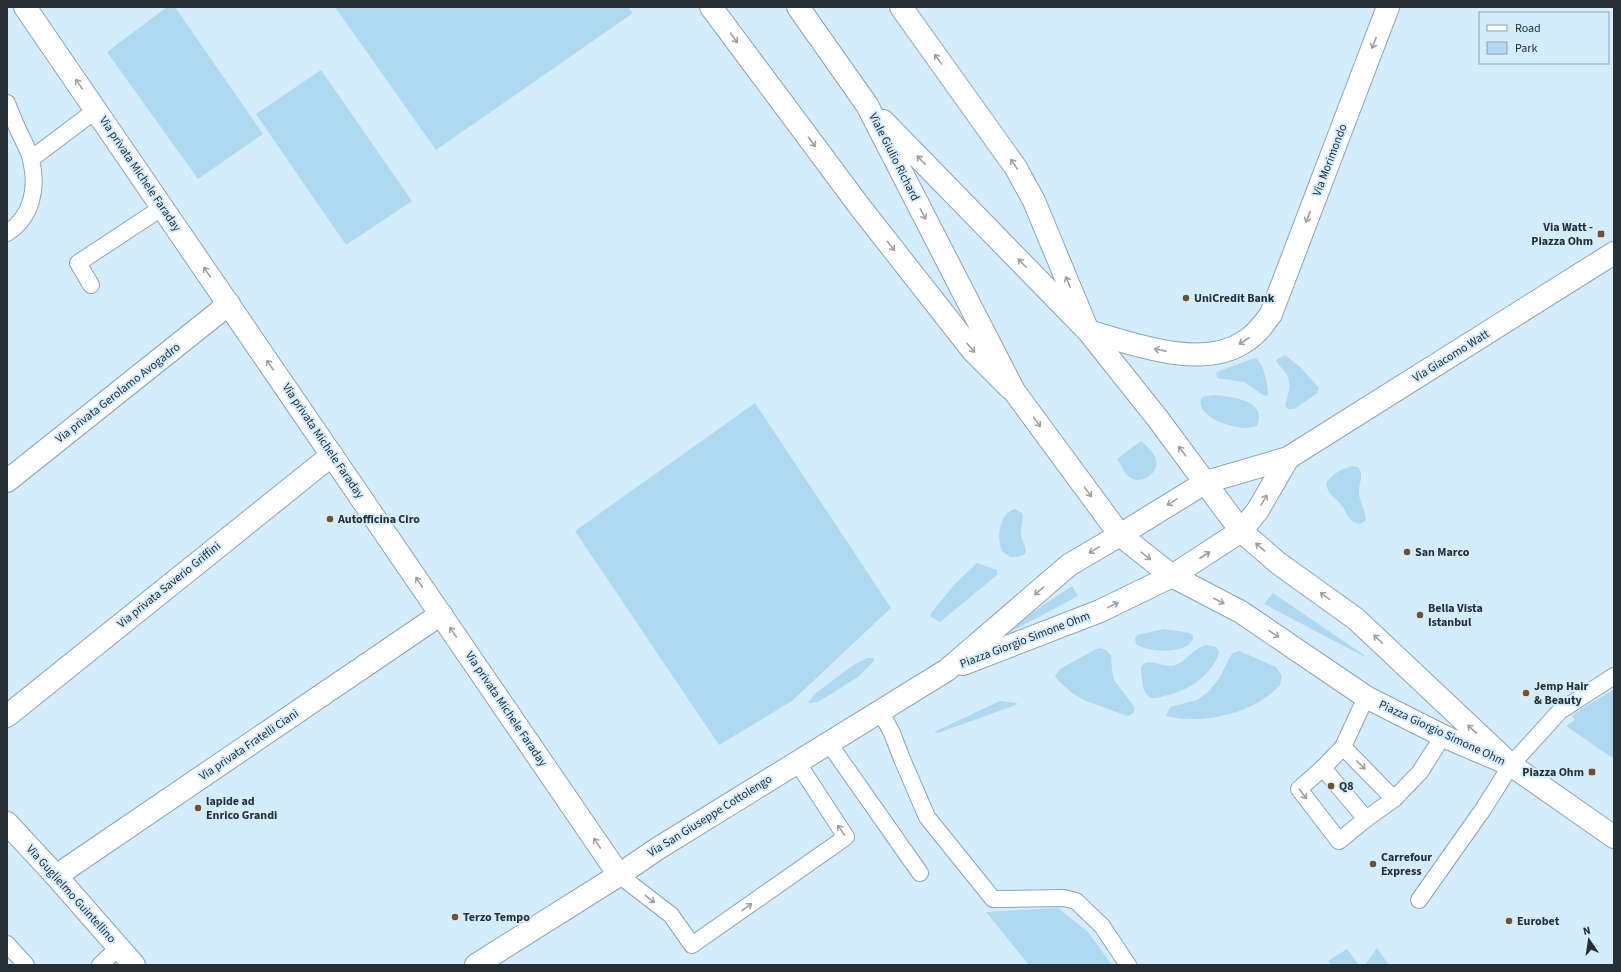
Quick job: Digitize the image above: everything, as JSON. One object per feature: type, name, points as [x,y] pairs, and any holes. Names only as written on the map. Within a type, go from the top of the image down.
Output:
[{"type":"street","name":"Via privata Michele Faraday","points":[[26,7],[619,875]]},
{"type":"street","points":[[711,7],[860,207],[973,351],[1014,391]]},
{"type":"street","points":[[798,7],[867,105]]},
{"type":"street","points":[[901,7],[1016,168],[1034,201],[1088,331]]},
{"type":"street","name":"Via Morimondo","points":[[1088,331],[1149,348],[1179,354],[1198,355],[1226,351],[1244,343],[1260,329],[1271,314],[1388,7]]},
{"type":"street","name":"Viale Giulio Richard","points":[[867,105],[1014,391]]},
{"type":"street","name":"Viale Giulio Richard","points":[[867,105],[1088,331]]},
{"type":"street","name":"Via Giacomo Watt","points":[[1288,458],[1614,253]]},
{"type":"street","name":"Via privata Gerolamo Avogadro","points":[[7,481],[229,304]]},
{"type":"street","name":"Piazza Giorgio Simone Ohm","points":[[1088,331],[1158,419],[1241,531],[1278,563],[1356,619],[1511,765]]},
{"type":"street","name":"Piazza Giorgio Simone Ohm","points":[[1014,391],[1120,535],[1172,576],[1241,612],[1366,697],[1443,736],[1511,765]]},
{"type":"street","name":"Via privata Saverio Griffini","points":[[8,713],[332,455]]},
{"type":"street","name":"Piazza Giorgio Simone Ohm","points":[[947,670],[1069,565],[1206,482],[1288,458]]},
{"type":"street","name":"Piazza Giorgio Simone Ohm","points":[[947,670],[1100,611],[1172,576],[1241,531],[1258,510],[1288,458]]},
{"type":"street","name":"Via privata Fratelli Ciani","points":[[56,876],[441,614]]},
{"type":"street","name":"Via San Giuseppe Cottolengo","points":[[476,965],[619,875],[657,849],[828,742],[947,670]]},
{"type":"street","points":[[1511,765],[1614,837]]},
{"type":"street","name":"Via Guglielmo Guintellino","points":[[7,823],[134,965]]},
{"type":"lane","points":[[7,104],[31,159],[34,175],[34,195],[27,211],[17,227],[7,233]]},
{"type":"lane","points":[[31,159],[96,110]]},
{"type":"lane","points":[[91,285],[78,263],[163,207]]},
{"type":"lane","points":[[1419,900],[1481,812],[1511,765],[1560,711],[1614,676]]},
{"type":"lane","points":[[1366,697],[1343,747],[1323,768],[1299,789],[1339,840],[1394,799],[1420,772],[1443,736]]},
{"type":"lane","points":[[880,710],[892,733],[927,817],[993,899],[1064,898],[1076,901],[1102,926],[1128,965]]},
{"type":"lane","points":[[828,742],[920,873]]},
{"type":"lane","points":[[1343,747],[1394,799]]},
{"type":"lane","points":[[619,875],[671,915],[692,945],[846,837],[796,762]]},
{"type":"lane","points":[[1323,768],[1366,819]]},
{"type":"lane","points":[[7,944],[26,965]]},
{"type":"lane","points":[[100,965],[118,948]]},
{"type":"green space","points":[[167,7],[175,7],[263,134],[198,179],[107,52]]},
{"type":"green space","points":[[335,7],[628,7],[633,13],[436,150]]},
{"type":"green space","points":[[321,70],[412,201],[346,245],[256,114]]},
{"type":"green space","points":[[1285,355],[1300,367],[1319,388],[1317,393],[1294,409],[1288,409],[1285,406],[1289,389],[1289,380],[1276,360]]},
{"type":"green space","points":[[1255,358],[1261,364],[1263,369],[1268,396],[1263,395],[1244,382],[1217,378],[1216,372]]},
{"type":"green space","points":[[1215,395],[1239,399],[1253,405],[1257,410],[1259,417],[1257,426],[1246,428],[1232,426],[1209,416],[1201,405],[1201,398]]},
{"type":"green space","points":[[755,403],[891,608],[792,701],[719,745],[575,531]]},
{"type":"green space","points":[[1141,441],[1151,450],[1154,455],[1156,468],[1150,476],[1140,480],[1129,477],[1117,459]]},
{"type":"green space","points":[[1352,466],[1358,467],[1361,473],[1359,494],[1366,519],[1364,522],[1359,524],[1350,519],[1340,503],[1328,490],[1326,483],[1338,472]]},
{"type":"green space","points":[[1015,509],[1022,513],[1023,518],[1021,537],[1026,553],[1023,555],[1010,557],[1002,551],[999,533],[1005,515]]},
{"type":"green space","points":[[977,563],[997,570],[997,575],[940,622],[931,617],[931,613],[954,585]]},
{"type":"green space","points":[[1072,586],[1078,596],[997,639],[996,637]]},
{"type":"green space","points":[[1273,593],[1364,655],[1365,657],[1264,604]]},
{"type":"green space","points":[[1164,629],[1190,633],[1193,636],[1191,642],[1186,647],[1169,650],[1150,649],[1136,644],[1135,639],[1137,635]]},
{"type":"green space","points":[[1207,645],[1216,647],[1219,654],[1210,669],[1199,680],[1187,688],[1160,697],[1151,698],[1145,693],[1141,671],[1142,666],[1145,663],[1153,662],[1172,666],[1182,662],[1202,646]]},
{"type":"green space","points":[[1101,648],[1106,650],[1111,655],[1114,680],[1133,705],[1134,711],[1132,714],[1127,716],[1084,700],[1072,693],[1055,676],[1060,669],[1096,649]]},
{"type":"green space","points":[[1239,651],[1276,667],[1282,676],[1280,685],[1269,695],[1256,703],[1227,715],[1195,719],[1166,716],[1170,707],[1197,700],[1207,693],[1219,679],[1233,653]]},
{"type":"green space","points":[[867,658],[873,658],[874,661],[858,677],[818,702],[808,702],[816,693],[852,666]]},
{"type":"green space","points":[[1614,689],[1614,759],[1566,726],[1575,720],[1572,715]]},
{"type":"green space","points":[[1000,701],[1017,703],[1016,705],[935,733],[936,731]]},
{"type":"green space","points":[[1058,908],[1088,932],[1112,965],[1029,965],[986,912]]},
{"type":"green space","points":[[1377,948],[1389,965],[1365,965]]},
{"type":"green space","points":[[1347,949],[1359,965],[1331,965],[1328,961]]},
{"type":"place","name":"Via Watt - Piazza Ohm","points":[[1601,234]]},
{"type":"place","name":"UniCredit Bank","points":[[1186,298]]},
{"type":"place","name":"Autofficina Ciro","points":[[330,519]]},
{"type":"place","name":"San Marco","points":[[1407,552]]},
{"type":"place","name":"Bella Vista Istanbul","points":[[1420,615]]},
{"type":"place","name":"Jemp Hair & Beauty","points":[[1526,693]]},
{"type":"place","name":"Piazza Ohm","points":[[1592,772]]},
{"type":"place","name":"Q8","points":[[1331,786]]},
{"type":"place","name":"lapide ad Enrico Grandi","points":[[198,808]]},
{"type":"place","name":"Carrefour Express","points":[[1373,864]]},
{"type":"place","name":"Terzo Tempo","points":[[455,917]]},
{"type":"place","name":"Eurobet","points":[[1509,921]]}]
